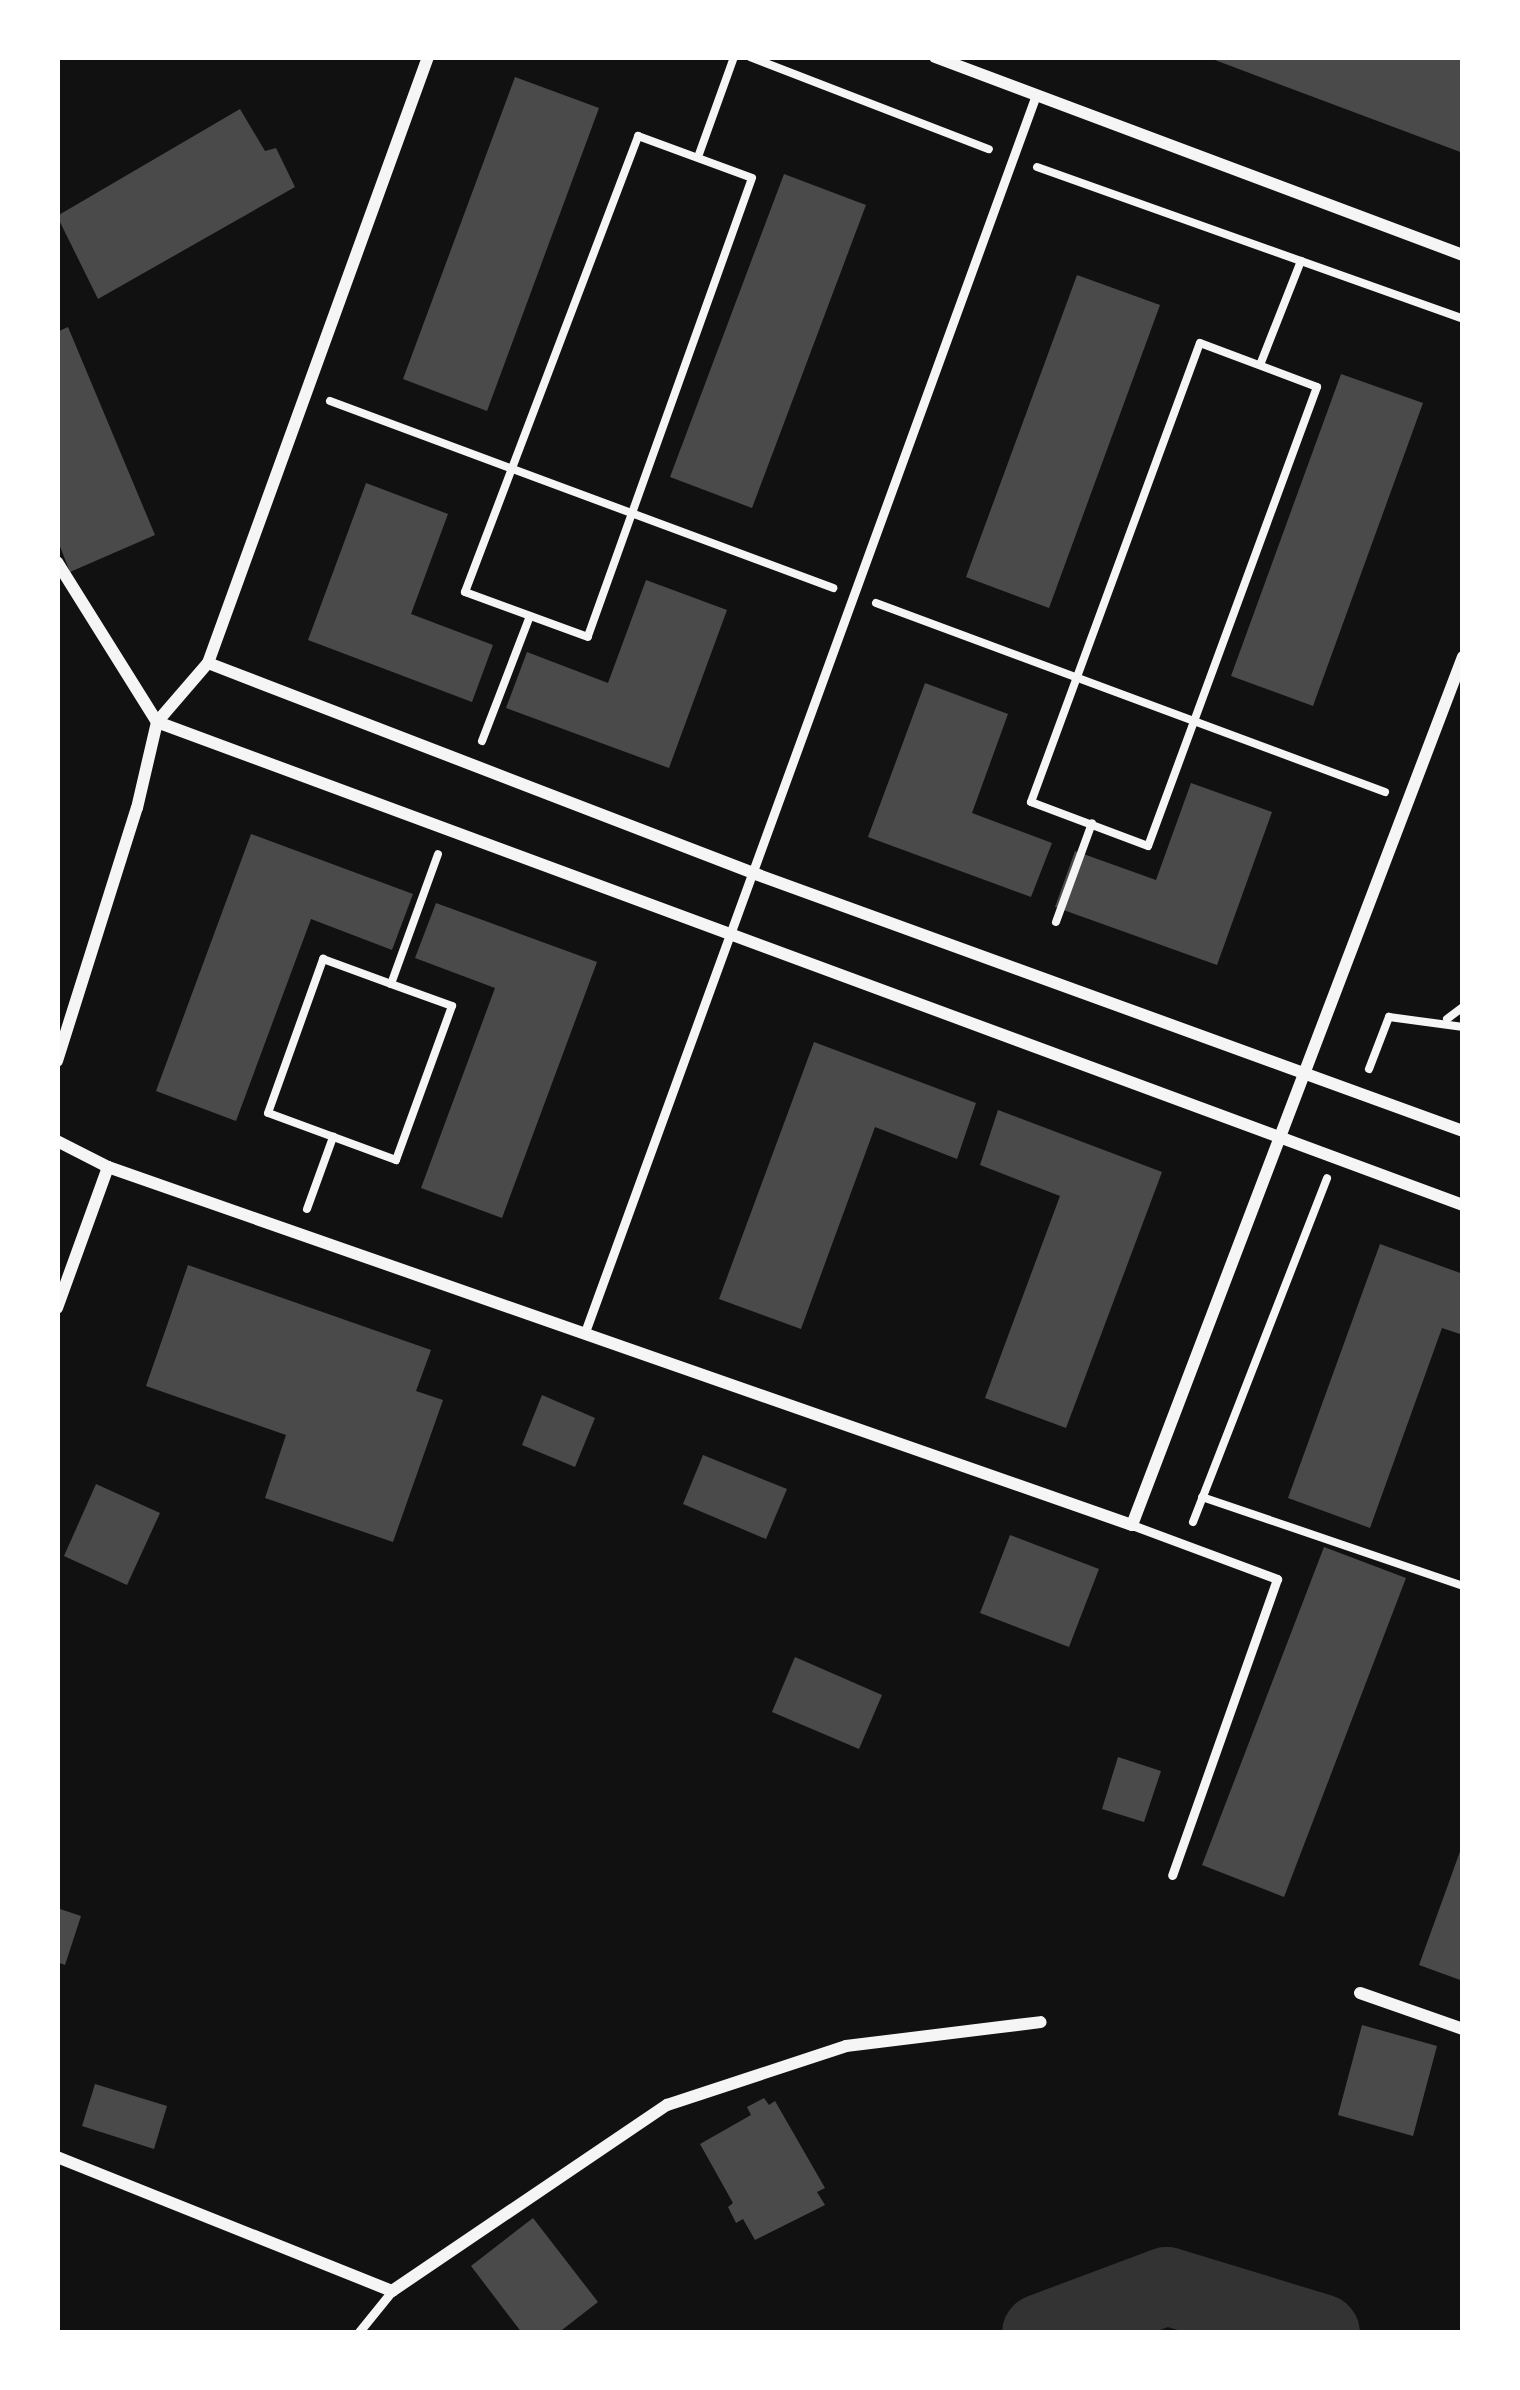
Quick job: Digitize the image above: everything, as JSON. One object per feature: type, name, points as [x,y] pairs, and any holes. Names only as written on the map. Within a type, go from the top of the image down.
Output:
[{"type":"street","points":[[57,1061],[73,1024],[157,722],[208,663],[428,57]]},
{"type":"street","points":[[935,57],[1463,255]]},
{"type":"street","points":[[57,562],[157,722],[1463,1204]]},
{"type":"street","points":[[57,1141],[108,1168],[1132,1525],[1463,657]]},
{"type":"street","points":[[208,663],[753,873],[1463,1131]]},
{"type":"street","points":[[57,1025],[73,1024]]},
{"type":"street","points":[[57,1307],[108,1168]]},
{"type":"street","points":[[1360,1993],[1463,2029]]},
{"type":"street","points":[[57,2157],[392,2290],[667,2105],[846,2046],[1041,2022]]},
{"type":"lane","points":[[585,1332],[1036,95]]},
{"type":"lane","points":[[1132,1525],[1277,1579],[1172,1875]]},
{"type":"lane","points":[[358,2333],[392,2290]]},
{"type":"path","points":[[698,158],[734,57]]},
{"type":"path","points":[[750,57],[1012,158],[1463,320]]},
{"type":"path","points":[[638,136],[752,178],[588,637],[530,616],[465,592],[638,136]]},
{"type":"path","points":[[1260,365],[1300,261]]},
{"type":"path","points":[[1200,343],[1260,365],[1317,387],[1148,846],[1031,802],[1200,343]]},
{"type":"path","points":[[482,741],[530,616]]},
{"type":"path","points":[[462,733],[503,748]]},
{"type":"path","points":[[1056,922],[1092,823]]},
{"type":"path","points":[[416,846],[459,862]]},
{"type":"path","points":[[391,984],[438,854]]},
{"type":"path","points":[[323,959],[391,984],[452,1006],[396,1160],[268,1113],[323,959]]},
{"type":"path","points":[[1446,1020],[1463,1006]]},
{"type":"path","points":[[1360,1092],[1389,1017],[1446,1020],[1463,1027]]},
{"type":"path","points":[[315,1188],[333,1137]]},
{"type":"path","points":[[1184,1545],[1334,1158]]},
{"type":"path","points":[[1202,1497],[1463,1586]]},
{"type":"building","points":[[1207,57],[1463,58],[1463,153]]},
{"type":"building","points":[[515,77],[599,108],[487,411],[403,379]]},
{"type":"building","points":[[240,109],[265,151],[276,148],[295,187],[98,299],[57,216]]},
{"type":"building","points":[[784,174],[866,205],[752,508],[670,477]]},
{"type":"building","points":[[1077,275],[1160,305],[1049,608],[966,577]]},
{"type":"building","points":[[68,327],[155,535],[70,572],[57,539],[57,332]]},
{"type":"building","points":[[1341,374],[1423,403],[1313,706],[1231,676]]},
{"type":"building","points":[[366,483],[448,514],[411,614],[493,645],[472,702],[308,640]]},
{"type":"building","points":[[646,580],[727,610],[669,768],[506,708],[527,652],[608,683]]},
{"type":"building","points":[[925,683],[1008,714],[972,813],[1052,843],[1031,897],[868,837]]},
{"type":"building","points":[[1191,783],[1272,812],[1217,965],[1055,907],[1075,851],[1156,880]]},
{"type":"building","points":[[251,834],[413,894],[392,950],[311,919],[236,1121],[156,1091]]},
{"type":"building","points":[[436,903],[597,962],[502,1218],[421,1188],[495,988],[415,958]]},
{"type":"building","points":[[814,1042],[976,1103],[957,1159],[875,1127],[801,1329],[719,1299]]},
{"type":"building","points":[[998,1110],[1162,1172],[1066,1428],[985,1398],[1060,1196],[980,1165]]},
{"type":"building","points":[[1380,1244],[1463,1274],[1463,1335],[1442,1328],[1370,1528],[1288,1498]]},
{"type":"building","points":[[188,1265],[431,1350],[416,1391],[443,1400],[393,1542],[265,1498],[286,1435],[146,1386]]},
{"type":"building","points":[[542,1395],[595,1418],[575,1467],[522,1445]]},
{"type":"building","points":[[703,1455],[787,1489],[766,1539],[683,1504]]},
{"type":"building","points":[[96,1484],[160,1513],[127,1585],[64,1556]]},
{"type":"building","points":[[1010,1535],[1099,1569],[1069,1647],[980,1613]]},
{"type":"building","points":[[1324,1547],[1406,1578],[1284,1897],[1202,1865]]},
{"type":"building","points":[[795,1657],[882,1695],[859,1749],[772,1712]]},
{"type":"building","points":[[1118,1757],[1161,1771],[1144,1822],[1102,1809]]},
{"type":"building","points":[[1463,1846],[1463,1981],[1419,1965]]},
{"type":"building","points":[[57,1908],[81,1916],[65,1965],[57,1962]]},
{"type":"building","points":[[1362,2025],[1437,2046],[1413,2136],[1338,2115]]},
{"type":"building","points":[[95,2084],[167,2106],[154,2149],[82,2126]]},
{"type":"building","points":[[764,2098],[769,2105],[775,2101],[825,2188],[817,2192],[825,2205],[755,2240],[743,2219],[736,2223],[728,2207],[733,2203],[700,2144],[751,2115],[747,2107]]},
{"type":"building","points":[[533,2218],[598,2302],[558,2333],[522,2333],[471,2266]]},
{"type":"waterway","points":[[1041,2333],[1167,2286],[1321,2333]]}]
